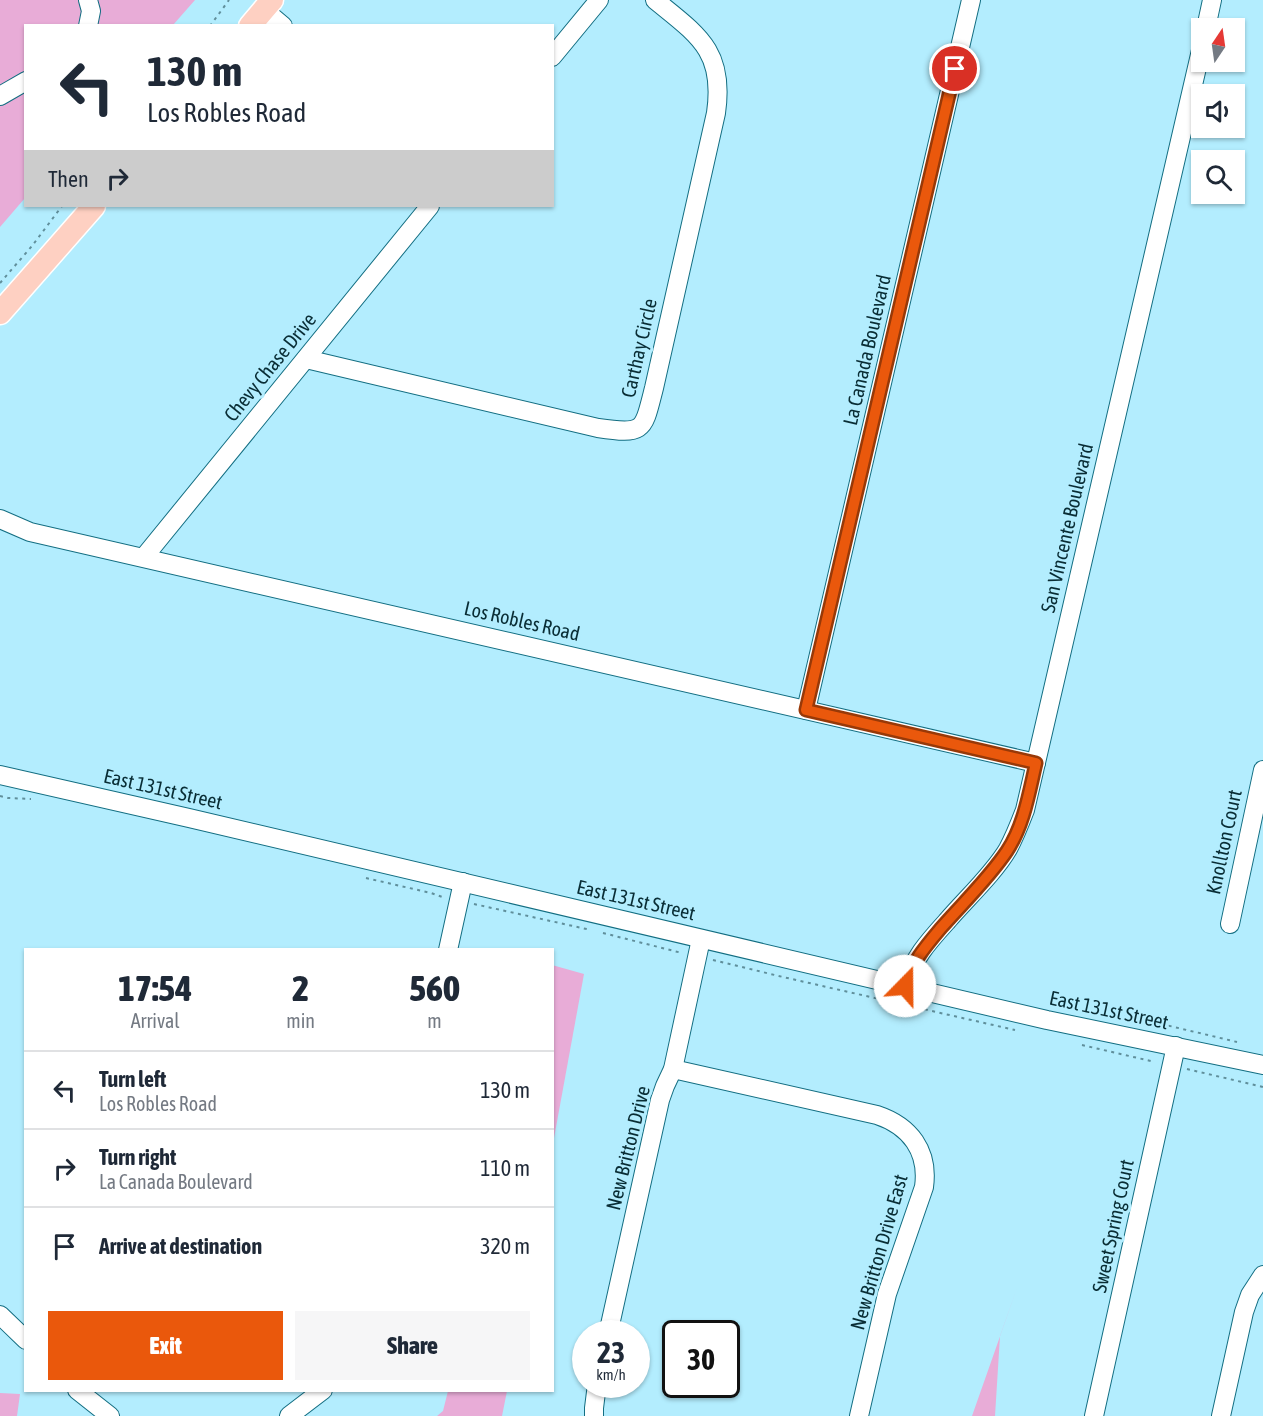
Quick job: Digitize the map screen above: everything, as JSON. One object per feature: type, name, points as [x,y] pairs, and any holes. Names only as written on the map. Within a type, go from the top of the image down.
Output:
[{"type":"main road","points":[[0,313],[93,207]]},
{"type":"street","points":[[88,0],[91,11],[88,24]]},
{"type":"street","points":[[554,55],[599,0]]},
{"type":"street","name":"Carthay Circle","points":[[306,359],[598,428],[626,432],[637,429],[644,423],[716,113],[719,84],[707,48],[692,31],[655,0]]},
{"type":"street","name":"La Canada Boulevard","points":[[806,710],[971,0]]},
{"type":"street","points":[[1208,18],[1212,0]]},
{"type":"street","points":[[262,12],[280,24]]},
{"type":"street","name":"San Vincente Boulevard","points":[[905,986],[909,973],[924,947],[994,868],[1007,851],[1021,822],[1196,72]]},
{"type":"street","points":[[0,96],[24,82]]},
{"type":"street","name":"Chevy Chase Drive","points":[[144,557],[429,207]]},
{"type":"street","name":"Los Robles Road","points":[[0,519],[30,532],[1036,763]]},
{"type":"street","name":"Knollton Court","points":[[1230,924],[1263,770]]},
{"type":"street","name":"East 131st Street","points":[[0,775],[463,882],[699,947],[905,986],[1047,1020],[1263,1065]]},
{"type":"street","points":[[448,948],[451,899],[463,882]]},
{"type":"street","name":"New Britton Drive","points":[[611,1320],[660,1101],[664,1086],[673,1069],[699,947]]},
{"type":"street","name":"Sweet Spring Court","points":[[1094,1416],[1176,1046]]},
{"type":"street","name":"New Britton Drive East","points":[[673,1069],[877,1115],[898,1124],[918,1147],[926,1175],[924,1187],[887,1294],[859,1416]]},
{"type":"street","points":[[1221,1416],[1244,1312],[1250,1295],[1263,1275]]},
{"type":"street","points":[[0,1315],[24,1338]]},
{"type":"street","points":[[80,1392],[110,1416]]},
{"type":"street","points":[[289,1416],[320,1392]]},
{"type":"street","points":[[594,1416],[595,1398]]},
{"type":"path","points":[[211,24],[228,0]]},
{"type":"path","points":[[0,283],[61,207]]},
{"type":"path","points":[[451,899],[590,930]]},
{"type":"path","points":[[601,933],[699,947],[816,985],[1016,1030]]},
{"type":"path","points":[[1103,1010],[1244,1044]]},
{"type":"path","points":[[1079,1044],[1263,1087]]},
{"type":"shaded area","points":[[0,0],[195,0],[174,24],[24,24],[24,199],[0,227]]},
{"type":"shaded area","points":[[554,966],[584,974],[554,1138]]},
{"type":"shaded area","points":[[1000,1337],[995,1416],[972,1416]]},
{"type":"shaded area","points":[[448,1392],[507,1392],[502,1416],[437,1416],[443,1411]]},
{"type":"shaded area","points":[[0,1393],[20,1394],[17,1416],[0,1416]]},
{"type":"route","points":[[905,986],[909,973],[924,947],[1007,851],[1025,810],[1036,763],[806,710],[955,69]]}]
